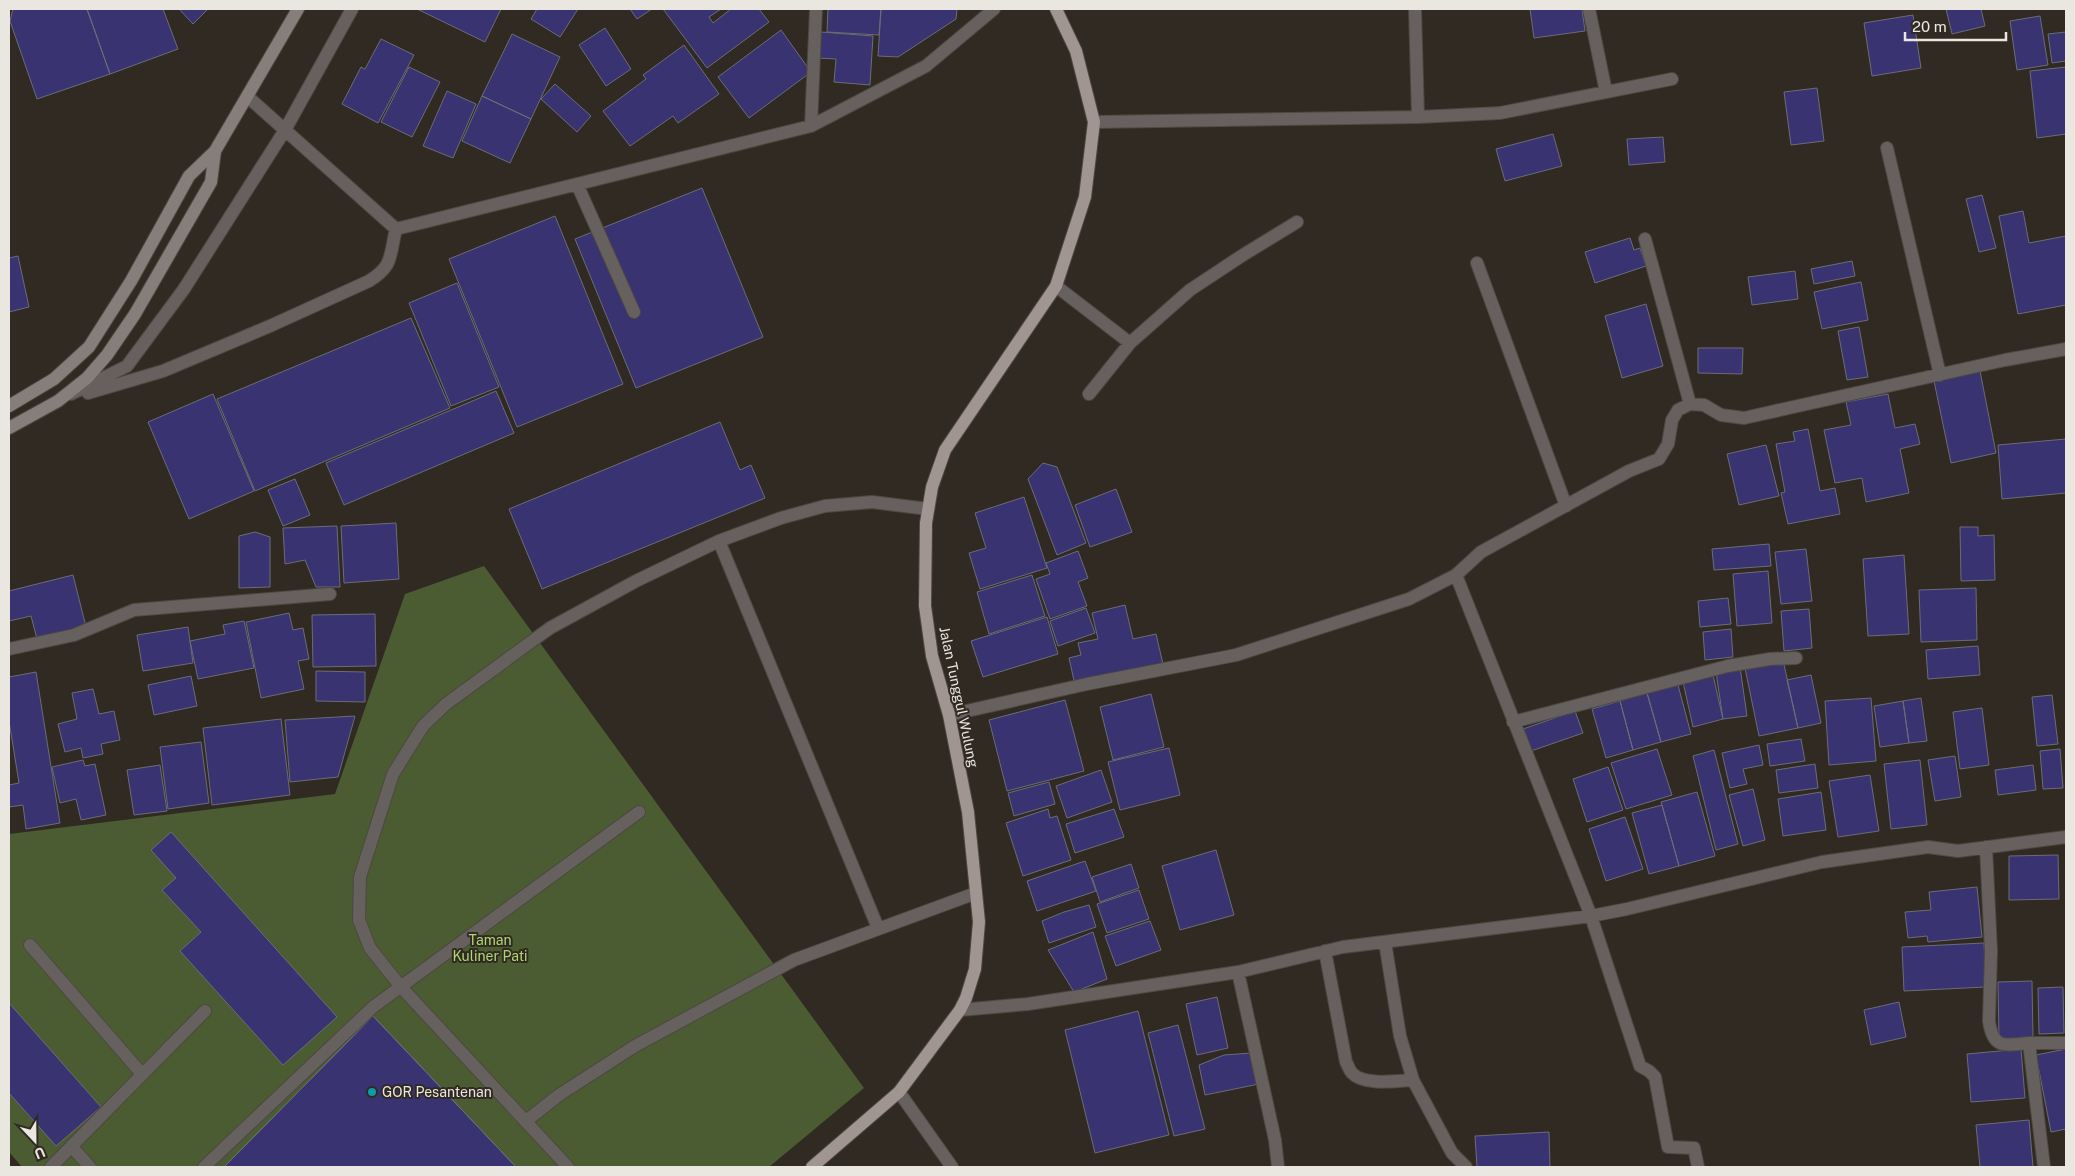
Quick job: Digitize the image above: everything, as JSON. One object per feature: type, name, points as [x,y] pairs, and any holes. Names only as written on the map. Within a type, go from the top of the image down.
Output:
[{"type":"main road","points":[[9,406],[54,378],[89,348],[131,281],[189,176],[215,151],[298,9]]},
{"type":"main road","name":"Jalan Tunggul Wulung","points":[[812,1167],[899,1092],[960,1010],[966,998],[975,968],[979,922],[968,812],[949,715],[932,656],[925,606],[926,523],[932,487],[945,450],[1056,286],[1085,197],[1094,122],[1076,51],[1056,9]]},
{"type":"main road","points":[[9,428],[58,401],[87,378],[107,354],[135,314],[211,182],[215,151]]},
{"type":"street","points":[[58,401],[127,366],[184,289],[285,130],[352,9]]},
{"type":"street","points":[[811,126],[816,9]]},
{"type":"street","points":[[396,229],[811,126],[926,66],[994,9]]},
{"type":"street","points":[[1416,9],[1418,117]]},
{"type":"street","points":[[1589,9],[1606,92]]},
{"type":"street","points":[[1094,122],[1418,117],[1500,113],[1672,79]]},
{"type":"street","points":[[248,97],[396,229]]},
{"type":"street","points":[[1887,148],[1940,375]]},
{"type":"street","points":[[577,184],[634,312]]},
{"type":"street","points":[[1089,394],[1130,343],[1190,290],[1297,222]]},
{"type":"street","points":[[58,401],[162,371],[270,326],[369,281],[384,272],[389,263],[396,229]]},
{"type":"street","points":[[1645,240],[1690,404]]},
{"type":"street","points":[[1477,263],[1566,506]]},
{"type":"street","points":[[1056,286],[1130,343]]},
{"type":"street","points":[[949,715],[1087,684],[1236,654],[1409,598],[1456,575],[1481,552],[1629,471],[1659,459],[1668,444],[1672,420],[1678,410],[1690,404],[1704,405],[1721,416],[1744,418],[2005,360],[2066,349]]},
{"type":"street","points":[[568,1167],[400,987],[370,948],[359,920],[360,877],[393,774],[423,726],[446,704],[550,628],[636,581],[719,541],[780,518],[825,506],[872,502],[928,509]]},
{"type":"street","points":[[719,541],[878,928]]},
{"type":"street","points":[[1456,575],[1513,722],[1592,916],[1640,1066],[1655,1077],[1668,1147],[1694,1148],[1698,1167]]},
{"type":"street","points":[[9,649],[74,635],[134,610],[330,594]]},
{"type":"street","points":[[1513,722],[1728,666],[1770,659],[1796,658]]},
{"type":"street","points":[[204,1167],[374,1007],[639,812]]},
{"type":"street","points":[[960,1010],[1028,1004],[1238,972],[1325,951],[1385,942],[1592,916],[1822,862],[1928,846],[1958,852],[2066,837]]},
{"type":"street","points":[[1986,847],[1991,951],[1989,1021],[1991,1032],[1995,1041],[2003,1045],[2066,1043]]},
{"type":"street","points":[[526,1121],[583,1079],[683,1019],[794,960],[976,893]]},
{"type":"street","points":[[1385,942],[1400,1036],[1413,1080],[1452,1153],[1466,1167]]},
{"type":"street","points":[[30,945],[142,1074]]},
{"type":"street","points":[[1325,951],[1346,1062],[1352,1072],[1361,1079],[1383,1082],[1413,1080]]},
{"type":"street","points":[[1238,972],[1275,1140],[1278,1167]]},
{"type":"street","points":[[51,1167],[205,1011]]},
{"type":"street","points":[[2029,1043],[2044,1167]]},
{"type":"street","points":[[899,1092],[952,1167]]},
{"type":"street","points":[[72,1147],[90,1167]]},
{"type":"green space","name":"Taman Kuliner Pati","points":[[484,566],[864,1088],[769,1167],[22,1167],[9,1152],[9,834],[335,794],[405,594]]},
{"type":"building","points":[[13,9],[87,9],[110,74],[37,99],[10,21]]},
{"type":"building","points":[[87,9],[163,9],[178,49],[110,74]]},
{"type":"building","points":[[179,9],[208,9],[193,24]]},
{"type":"building","points":[[417,9],[501,9],[485,42]]},
{"type":"building","points":[[537,9],[578,9],[560,37],[531,19]]},
{"type":"building","points":[[630,9],[652,9],[637,19]]},
{"type":"building","points":[[663,9],[721,9],[709,17],[713,23],[731,9],[759,9],[769,22],[707,68]]},
{"type":"building","points":[[828,9],[881,9],[879,35],[827,32]]},
{"type":"building","points":[[881,9],[957,9],[956,19],[898,57],[878,56]]},
{"type":"building","points":[[1530,9],[1582,9],[1585,31],[1534,38]]},
{"type":"building","points":[[1946,9],[1981,9],[1985,26],[1952,34]]},
{"type":"building","points":[[1913,15],[1921,68],[1872,76],[1864,23]]},
{"type":"building","points":[[2040,16],[2048,65],[2017,70],[2010,21]]},
{"type":"building","points":[[605,28],[631,69],[606,86],[579,45]]},
{"type":"building","points":[[781,30],[811,72],[749,118],[718,77]]},
{"type":"building","points":[[821,32],[873,36],[870,85],[834,82],[836,59],[818,58]]},
{"type":"building","points":[[2066,32],[2066,61],[2052,63],[2048,34]]},
{"type":"building","points":[[512,34],[560,57],[531,119],[482,96]]},
{"type":"building","points":[[381,39],[414,55],[378,123],[342,104],[361,67],[365,69]]},
{"type":"building","points":[[684,45],[719,94],[678,123],[673,116],[630,146],[603,111],[646,79],[643,75]]},
{"type":"building","points":[[409,67],[440,82],[412,137],[381,122]]},
{"type":"building","points":[[2066,67],[2066,134],[2037,138],[2030,71]]},
{"type":"building","points":[[555,84],[591,116],[577,132],[541,99]]},
{"type":"building","points":[[1817,88],[1824,141],[1791,145],[1784,92]]},
{"type":"building","points":[[447,91],[476,104],[453,158],[423,146]]},
{"type":"building","points":[[482,96],[531,119],[510,163],[462,141]]},
{"type":"building","points":[[1553,134],[1562,166],[1505,181],[1496,149]]},
{"type":"building","points":[[1663,137],[1665,162],[1629,165],[1627,139]]},
{"type":"building","points":[[702,188],[763,337],[636,388],[575,239]]},
{"type":"building","points":[[1982,195],[1996,248],[1979,252],[1966,199]]},
{"type":"building","points":[[2023,211],[2029,243],[2066,236],[2066,305],[2018,314],[1999,216]]},
{"type":"building","points":[[555,216],[623,384],[517,427],[449,259]]},
{"type":"building","points":[[1630,238],[1634,250],[1640,248],[1646,266],[1595,283],[1585,252]]},
{"type":"building","points":[[18,256],[29,307],[9,312],[9,258]]},
{"type":"building","points":[[1852,261],[1855,276],[1814,284],[1811,269]]},
{"type":"building","points":[[1795,271],[1798,299],[1752,305],[1748,277]]},
{"type":"building","points":[[1861,282],[1868,320],[1822,329],[1814,292]]},
{"type":"building","points":[[457,283],[499,387],[451,406],[409,303]]},
{"type":"building","points":[[1646,304],[1663,366],[1622,378],[1605,316]]},
{"type":"building","points":[[411,318],[450,408],[255,491],[217,399]]},
{"type":"building","points":[[1859,327],[1868,377],[1847,380],[1838,331]]},
{"type":"building","points":[[1698,348],[1743,348],[1742,374],[1698,373]]},
{"type":"building","points":[[1980,371],[1996,453],[1951,463],[1934,381]]},
{"type":"building","points":[[496,391],[514,433],[344,505],[326,463]]},
{"type":"building","points":[[213,394],[254,491],[189,519],[148,422]]},
{"type":"building","points":[[1888,394],[1895,428],[1915,424],[1920,444],[1900,449],[1909,493],[1866,502],[1862,478],[1835,483],[1824,430],[1851,425],[1846,402]]},
{"type":"building","points":[[720,422],[740,470],[751,465],[765,498],[542,589],[509,509]]},
{"type":"building","points":[[1808,429],[1820,491],[1835,488],[1840,514],[1788,524],[1781,493],[1785,492],[1776,444],[1795,441],[1793,432]]},
{"type":"building","points":[[2066,439],[2066,493],[2002,499],[1998,445]]},
{"type":"building","points":[[1766,445],[1779,496],[1739,505],[1727,454]]},
{"type":"building","points":[[1043,463],[1057,467],[1086,543],[1057,555],[1028,479]]},
{"type":"building","points":[[295,479],[310,515],[283,526],[268,490]]},
{"type":"building","points":[[1116,489],[1132,532],[1090,547],[1075,505]]},
{"type":"building","points":[[1024,497],[1047,568],[980,589],[969,553],[986,548],[975,513]]},
{"type":"building","points":[[396,523],[399,579],[344,583],[341,526]]},
{"type":"building","points":[[337,526],[340,587],[316,587],[305,560],[285,564],[283,528]]},
{"type":"building","points":[[1960,527],[1978,527],[1978,536],[1994,535],[1995,580],[1961,581]]},
{"type":"building","points":[[255,532],[270,537],[270,587],[239,588],[239,536]]},
{"type":"building","points":[[1769,544],[1771,566],[1714,570],[1712,549]]},
{"type":"building","points":[[1806,549],[1812,601],[1781,604],[1775,552]]},
{"type":"building","points":[[1078,551],[1088,578],[1078,582],[1087,606],[1050,619],[1036,579],[1050,574],[1046,563]]},
{"type":"building","points":[[1904,555],[1909,634],[1868,636],[1863,559]]},
{"type":"building","points":[[1768,571],[1772,623],[1737,626],[1733,574]]},
{"type":"building","points":[[73,575],[86,627],[37,639],[31,616],[9,621],[9,591]]},
{"type":"building","points":[[1032,575],[1045,616],[989,634],[977,592]]},
{"type":"building","points":[[1976,588],[1977,640],[1921,642],[1919,590]]},
{"type":"building","points":[[1728,598],[1731,624],[1700,627],[1698,601]]},
{"type":"building","points":[[1125,605],[1133,639],[1156,634],[1163,664],[1075,685],[1069,658],[1081,655],[1078,643],[1098,639],[1092,613]]},
{"type":"building","points":[[1086,608],[1095,633],[1058,646],[1050,621]]},
{"type":"building","points":[[1809,609],[1812,648],[1784,651],[1781,611]]},
{"type":"building","points":[[289,613],[293,630],[303,628],[309,659],[298,661],[304,689],[261,698],[246,622]]},
{"type":"building","points":[[375,614],[376,666],[313,667],[312,615]]},
{"type":"building","points":[[1047,617],[1058,654],[983,677],[971,641]]},
{"type":"building","points":[[244,621],[254,668],[198,679],[190,641],[225,634],[223,625]]},
{"type":"building","points":[[188,627],[193,663],[143,671],[137,635]]},
{"type":"building","points":[[1731,629],[1733,657],[1705,660],[1703,632]]},
{"type":"building","points":[[1978,646],[1980,675],[1928,679],[1926,650]]},
{"type":"building","points":[[1783,660],[1798,728],[1759,736],[1745,668]]},
{"type":"building","points":[[1740,667],[1747,716],[1723,719],[1716,672]]},
{"type":"building","points":[[316,671],[365,672],[365,702],[316,701]]},
{"type":"building","points":[[36,672],[60,823],[26,829],[23,805],[9,807],[9,785],[19,783],[9,721],[9,677]]},
{"type":"building","points":[[1713,675],[1723,719],[1693,727],[1683,682]]},
{"type":"building","points":[[1811,675],[1821,723],[1798,728],[1787,680]]},
{"type":"building","points":[[191,676],[197,706],[154,715],[148,685]]},
{"type":"building","points":[[1678,685],[1691,734],[1661,742],[1647,693]]},
{"type":"building","points":[[93,689],[99,714],[114,711],[120,740],[101,744],[103,754],[83,758],[81,748],[65,752],[58,724],[77,719],[72,693]]},
{"type":"building","points":[[1647,693],[1661,742],[1633,750],[1620,701]]},
{"type":"building","points":[[1151,694],[1164,747],[1113,760],[1100,707]]},
{"type":"building","points":[[2052,695],[2058,744],[2037,746],[2032,697]]},
{"type":"building","points":[[1871,698],[1876,761],[1829,765],[1825,701]]},
{"type":"building","points":[[1921,698],[1927,741],[1909,743],[1903,701]]},
{"type":"building","points":[[1065,700],[1084,771],[1007,791],[989,720]]},
{"type":"building","points":[[1620,701],[1633,750],[1606,758],[1592,709]]},
{"type":"building","points":[[1903,701],[1909,743],[1880,747],[1874,706]]},
{"type":"building","points":[[1982,708],[1989,765],[1960,769],[1953,712]]},
{"type":"building","points":[[1575,711],[1583,733],[1531,751],[1523,729]]},
{"type":"building","points":[[355,716],[338,777],[290,782],[285,720]]},
{"type":"building","points":[[281,719],[290,795],[212,805],[203,728]]},
{"type":"building","points":[[1801,739],[1805,761],[1770,766],[1767,744]]},
{"type":"building","points":[[201,742],[209,803],[168,809],[160,747]]},
{"type":"building","points":[[1759,745],[1763,765],[1743,769],[1747,784],[1730,788],[1722,753]]},
{"type":"building","points":[[1169,748],[1180,795],[1120,810],[1108,762]]},
{"type":"building","points":[[1657,749],[1672,795],[1626,809],[1611,763]]},
{"type":"building","points":[[2060,749],[2063,788],[2043,789],[2040,751]]},
{"type":"building","points":[[1714,750],[1738,844],[1716,850],[1693,756]]},
{"type":"building","points":[[1955,756],[1961,797],[1935,801],[1928,760]]},
{"type":"building","points":[[83,760],[85,766],[95,764],[106,815],[81,820],[76,799],[60,803],[52,767]]},
{"type":"building","points":[[1920,760],[1927,825],[1891,829],[1884,764]]},
{"type":"building","points":[[1815,764],[1818,788],[1779,793],[1776,770]]},
{"type":"building","points":[[160,765],[167,811],[134,815],[127,770]]},
{"type":"building","points":[[2033,765],[2036,790],[1998,795],[1995,770]]},
{"type":"building","points":[[1608,767],[1623,810],[1587,822],[1573,779]]},
{"type":"building","points":[[1101,770],[1112,802],[1067,818],[1056,786]]},
{"type":"building","points":[[1870,775],[1879,831],[1838,837],[1829,781]]},
{"type":"building","points":[[1049,782],[1055,804],[1014,816],[1008,793]]},
{"type":"building","points":[[1753,789],[1765,840],[1743,846],[1729,795]]},
{"type":"building","points":[[1697,792],[1715,856],[1679,866],[1661,802]]},
{"type":"building","points":[[1821,792],[1826,830],[1783,836],[1778,799]]},
{"type":"building","points":[[1662,805],[1679,866],[1649,874],[1632,813]]},
{"type":"building","points":[[1048,809],[1050,818],[1057,816],[1071,860],[1023,876],[1006,823]]},
{"type":"building","points":[[1114,809],[1124,837],[1075,853],[1066,824]]},
{"type":"building","points":[[1625,817],[1643,869],[1606,881],[1589,829]]},
{"type":"building","points":[[171,832],[337,1017],[283,1065],[180,951],[201,932],[162,890],[176,878],[151,850]]},
{"type":"building","points":[[1216,850],[1234,915],[1180,930],[1162,866]]},
{"type":"building","points":[[2058,855],[2059,899],[2009,900],[2009,856]]},
{"type":"building","points":[[1085,861],[1096,891],[1037,911],[1027,881]]},
{"type":"building","points":[[1131,864],[1139,888],[1100,902],[1092,877]]},
{"type":"building","points":[[1977,887],[1982,937],[1928,942],[1927,936],[1908,938],[1905,912],[1931,910],[1929,892]]},
{"type":"building","points":[[1139,890],[1149,919],[1107,933],[1097,904]]},
{"type":"building","points":[[1089,905],[1096,927],[1049,943],[1042,921]]},
{"type":"building","points":[[1150,921],[1161,950],[1116,966],[1105,936]]},
{"type":"building","points":[[1093,932],[1107,979],[1074,992],[1048,950]]},
{"type":"building","points":[[1984,943],[1986,987],[1904,991],[1902,947]]},
{"type":"building","points":[[2032,981],[2033,1039],[1999,1040],[1998,982]]},
{"type":"building","points":[[2063,987],[2064,1033],[2039,1034],[2038,988]]},
{"type":"building","points":[[1217,997],[1228,1048],[1197,1055],[1186,1004]]},
{"type":"building","points":[[1899,1002],[1906,1037],[1871,1045],[1864,1010]]},
{"type":"building","points":[[9,1003],[101,1107],[56,1146],[9,1093]]},
{"type":"building","points":[[1138,1011],[1169,1135],[1095,1153],[1065,1030]]},
{"type":"building","name":"GOR Pesantenan","points":[[373,1016],[516,1167],[224,1167]]},
{"type":"building","name":"GOR Pesantenan","points":[[373,1016],[516,1167],[224,1167]]},
{"type":"building","points":[[1178,1025],[1205,1129],[1174,1136],[1148,1033]]},
{"type":"building","points":[[2021,1049],[2025,1098],[1971,1102],[1967,1054]]},
{"type":"building","points":[[2066,1049],[2066,1129],[2051,1132],[2036,1055]]},
{"type":"building","points":[[1252,1053],[1259,1084],[1205,1095],[1199,1065],[1224,1055]]},
{"type":"building","points":[[2029,1120],[2033,1167],[1980,1167],[1976,1125]]},
{"type":"building","points":[[1549,1132],[1550,1167],[1477,1167],[1475,1136]]},
{"type":"place","name":"GOR Pesantenan","points":[[372,1092]]}]
